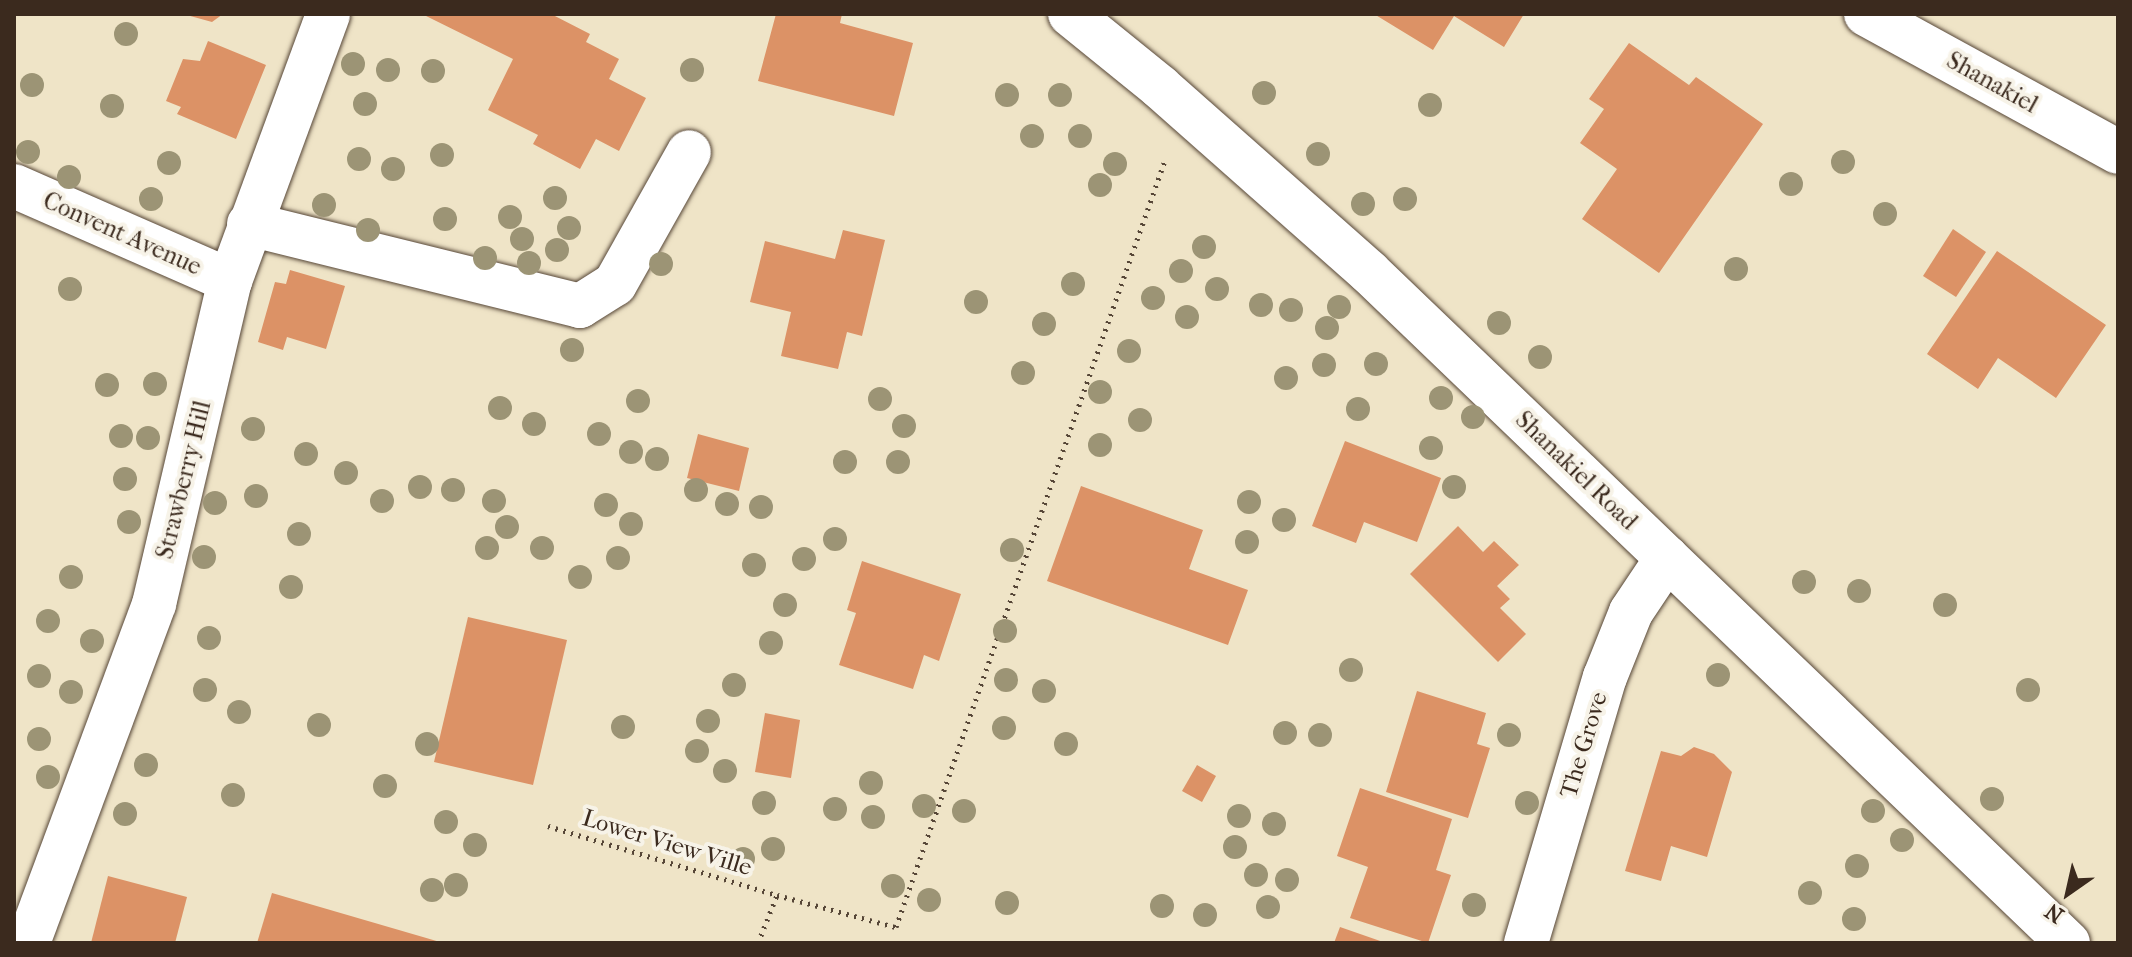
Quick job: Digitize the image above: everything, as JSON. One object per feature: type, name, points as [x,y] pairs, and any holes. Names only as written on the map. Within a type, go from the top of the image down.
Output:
[{"type":"street","name":"Strawberry Hill","points":[[28,943],[154,604],[230,281],[328,14]]},
{"type":"street","name":"Shanakiel Road","points":[[1070,14],[1184,108],[1369,272],[2068,943]]},
{"type":"street","name":"Shanakiel","points":[[1866,14],[2118,152]]},
{"type":"street","points":[[249,224],[580,306],[615,284],[689,152]]},
{"type":"street","name":"Convent Avenue","points":[[14,186],[230,281]]},
{"type":"street","name":"The Grove","points":[[1526,943],[1605,677],[1631,612],[1667,558]]},
{"type":"path","name":"Lower View Ville","points":[[548,826],[777,895],[896,927],[1184,108]]},
{"type":"path","points":[[758,943],[777,895]]},
{"type":"building","points":[[183,14],[223,14],[212,22]]},
{"type":"building","points":[[422,14],[551,14],[590,34],[586,42],[619,59],[609,79],[646,98],[619,151],[596,139],[580,169],[533,144],[538,135],[488,110],[513,59]]},
{"type":"building","points":[[776,14],[842,14],[840,23],[913,43],[894,116],[758,81]]},
{"type":"building","points":[[1374,14],[1524,14],[1504,47],[1454,16],[1433,50]]},
{"type":"building","points":[[208,41],[266,65],[236,139],[177,114],[181,107],[166,101],[183,59],[200,61]]},
{"type":"building","points":[[1629,43],[1689,85],[1696,77],[1763,124],[1659,273],[1582,219],[1617,169],[1580,143],[1604,109],[1589,99]]},
{"type":"building","points":[[1953,229],[1986,252],[1956,297],[1923,276]]},
{"type":"building","points":[[843,230],[885,240],[862,336],[847,332],[838,369],[781,356],[791,312],[750,302],[765,241],[835,259]]},
{"type":"building","points":[[1997,251],[2106,325],[2056,398],[1998,358],[1978,389],[1927,354]]},
{"type":"building","points":[[290,270],[345,286],[326,349],[287,337],[283,350],[258,342],[275,282],[286,284]]},
{"type":"building","points":[[698,434],[749,448],[739,491],[687,478]]},
{"type":"building","points":[[1345,441],[1441,478],[1417,542],[1364,522],[1356,543],[1312,526]]},
{"type":"building","points":[[1081,486],[1203,530],[1189,569],[1248,590],[1228,645],[1047,581]]},
{"type":"building","points":[[1458,526],[1483,552],[1494,541],[1519,565],[1497,586],[1510,599],[1500,608],[1526,634],[1498,662],[1410,574]]},
{"type":"building","points":[[862,561],[961,594],[939,661],[924,655],[913,689],[839,665],[856,613],[847,610]]},
{"type":"building","points":[[468,617],[567,640],[533,785],[434,762]]},
{"type":"building","points":[[1417,691],[1486,713],[1477,744],[1490,748],[1468,818],[1386,792]]},
{"type":"building","points":[[765,713],[800,720],[791,778],[755,772]]},
{"type":"building","points":[[1694,747],[1714,754],[1732,772],[1707,857],[1671,846],[1661,881],[1625,871],[1661,751],[1681,756]]},
{"type":"building","points":[[1197,765],[1216,776],[1202,802],[1182,791]]},
{"type":"building","points":[[1360,788],[1452,819],[1436,870],[1451,875],[1428,943],[1350,918],[1368,867],[1337,856]]},
{"type":"building","points":[[108,876],[187,897],[175,943],[91,943]]},
{"type":"building","points":[[272,893],[440,942],[440,943],[257,943]]},
{"type":"building","points":[[1340,927],[1386,943],[1334,943]]}]
